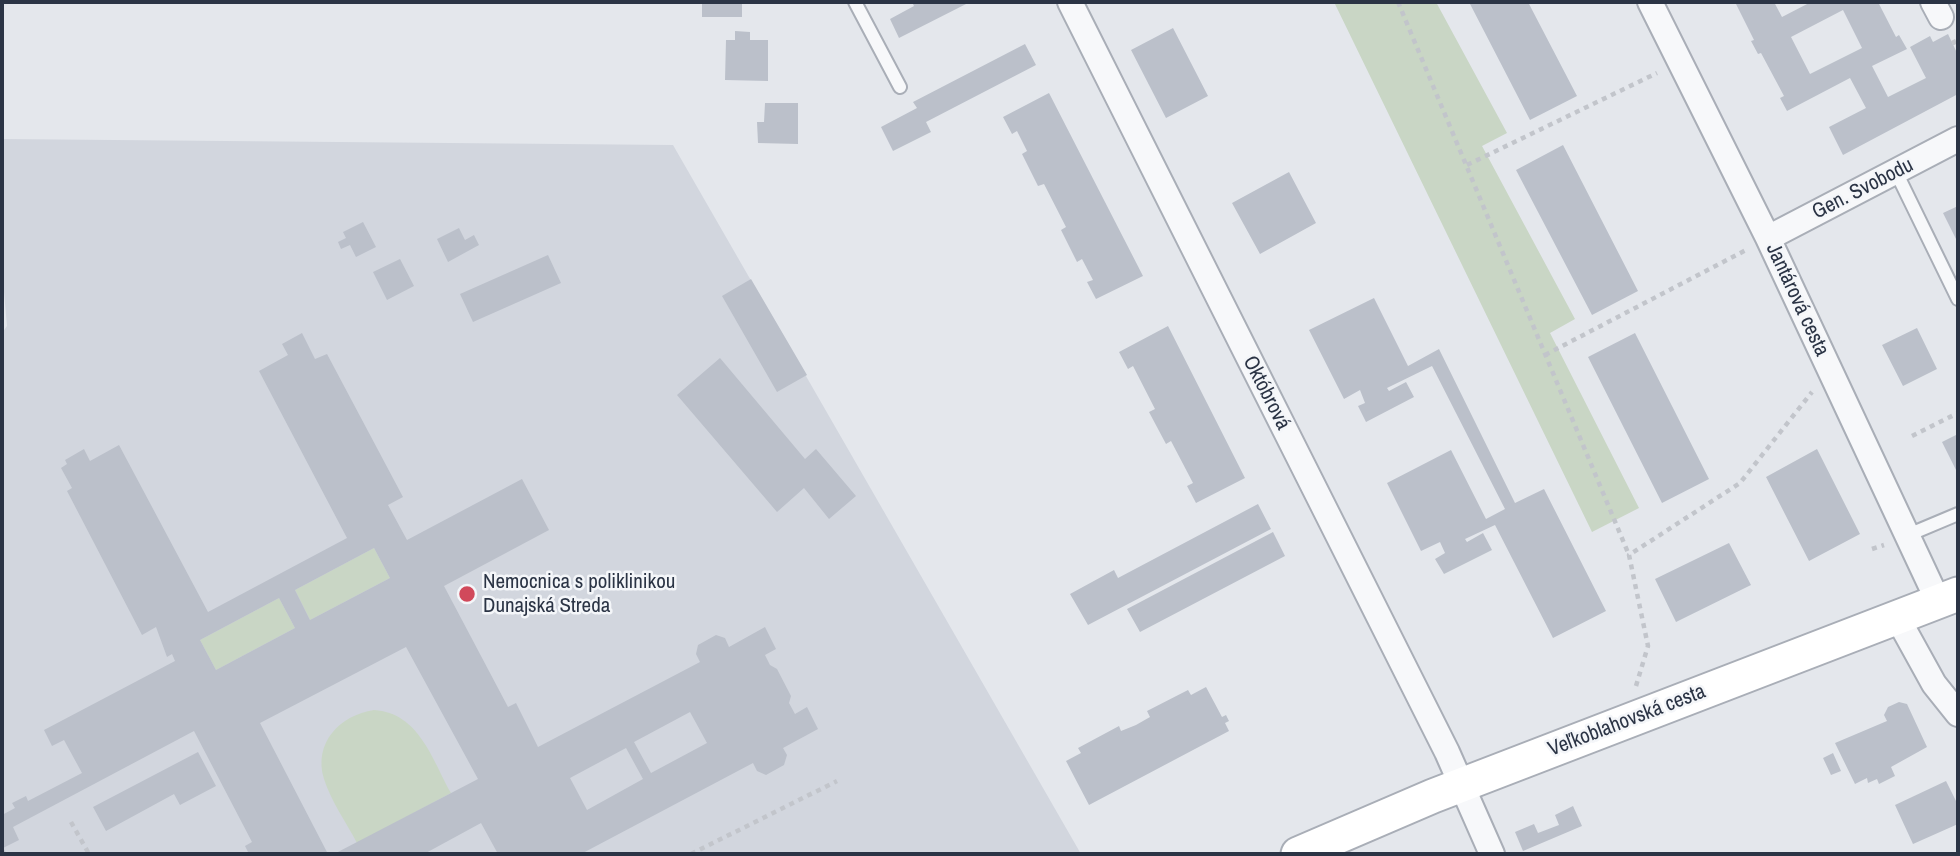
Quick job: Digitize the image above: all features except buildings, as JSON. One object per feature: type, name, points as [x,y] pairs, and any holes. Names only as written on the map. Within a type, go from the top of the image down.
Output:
[{"type":"main road","name":"Veľkoblahovská cesta","points":[[1298,854],[1628,720],[1948,598]]},
{"type":"street","name":"Októbrová","points":[[1070,2],[1463,785],[1492,854]]},
{"type":"street","name":"Jantárová cesta","points":[[1650,2],[1768,238],[1908,535],[1948,598]]},
{"type":"street","name":"Gen. Svobodu","points":[[1768,238],[1958,139]]},
{"type":"street","points":[[1897,617],[1934,684],[1958,715]]},
{"type":"lane","points":[[855,2],[900,87]]},
{"type":"lane","points":[[1896,172],[1958,299]]},
{"type":"lane","points":[[1908,535],[1958,514]]},
{"type":"path","points":[[1398,2],[1629,555],[1648,646],[1628,720]]},
{"type":"path","points":[[1466,165],[1680,62]]},
{"type":"path","points":[[1545,355],[1768,238]]},
{"type":"path","points":[[1629,555],[1740,483],[1830,370]]},
{"type":"path","points":[[1912,436],[1958,413]]},
{"type":"path","points":[[691,854],[837,781]]},
{"type":"path","points":[[71,822],[89,854]]},
{"type":"shaded area","name":"Nemocnica s poliklinikou Dunajská Streda","points":[[2,139],[673,145],[1081,854],[2,854],[2,333],[7,326],[2,269]]},
{"type":"green space","points":[[1334,2],[1436,2],[1507,133],[1482,146],[1575,319],[1550,333],[1639,508],[1592,532]]},
{"type":"green space","points":[[374,548],[390,578],[310,620],[295,590]]},
{"type":"green space","points":[[279,598],[295,628],[216,670],[200,640]]},
{"type":"green space","points":[[374,710],[402,719],[413,729],[430,753],[451,793],[357,843],[327,787],[322,754],[332,733],[340,725],[350,718]]},
{"type":"place","name":"Nemocnica s poliklinikou Dunajská Streda","points":[[467,594]]}]
